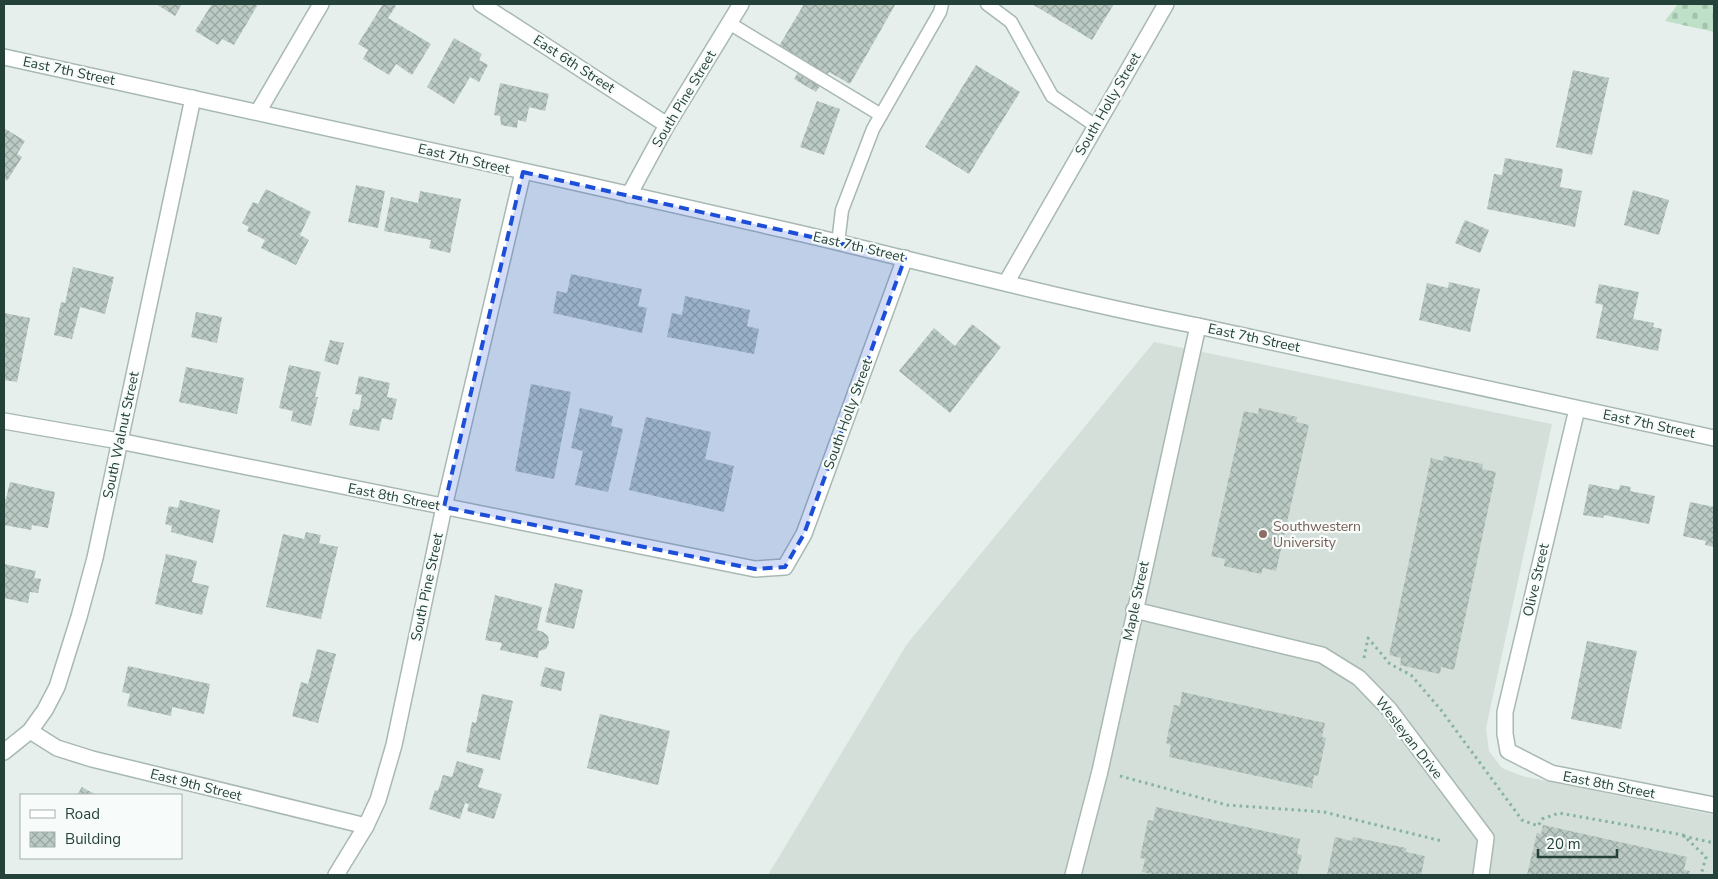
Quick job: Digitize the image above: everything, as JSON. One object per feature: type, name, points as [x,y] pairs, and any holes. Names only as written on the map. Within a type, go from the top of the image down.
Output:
[{"type":"street","points":[[258,112],[321,4]]},
{"type":"street","name":"East 6th Street","points":[[481,4],[667,125]]},
{"type":"street","name":"South Pine Street","points":[[629,195],[667,125],[741,4]]},
{"type":"street","name":"South Holly Street","points":[[1006,283],[1166,4]]},
{"type":"street","name":"East 7th Street","points":[[4,57],[629,195],[1198,326],[1714,438]]},
{"type":"street","name":"South Walnut Street","points":[[4,752],[30,731],[45,710],[57,687],[79,618],[95,558],[193,98]]},
{"type":"street","name":"South Pine Street","points":[[336,875],[366,826],[378,800],[394,744],[444,507],[523,172]]},
{"type":"street","name":"South Holly Street","points":[[785,567],[804,534],[905,258]]},
{"type":"street","name":"Maple Street","points":[[1073,875],[1100,771],[1198,326]]},
{"type":"street","name":"Olive Street","points":[[1508,751],[1505,734],[1506,712],[1576,409]]},
{"type":"street","name":"East 8th Street","points":[[4,421],[119,441],[754,569],[785,567]]},
{"type":"street","name":"Wesleyan Drive","points":[[1134,610],[1322,655],[1359,678],[1389,709],[1486,838],[1481,875]]},
{"type":"street","name":"East 9th Street","points":[[30,731],[57,748],[92,759],[366,826]]},
{"type":"street","name":"East 8th Street","points":[[1508,751],[1551,773],[1714,805]]},
{"type":"lane","points":[[838,243],[842,210],[873,129],[940,12],[942,4]]},
{"type":"lane","points":[[987,4],[1011,22],[1052,96],[1096,126]]},
{"type":"lane","points":[[729,23],[881,115]]},
{"type":"path","points":[[1100,771],[1227,805],[1324,812],[1442,841]]},
{"type":"path","points":[[1683,835],[1714,843]]},
{"type":"highlighted area","points":[[523,172],[905,258],[804,534],[785,567],[755,569],[444,507]]},
{"type":"shaded area","name":"Southwestern University","points":[[1154,342],[1552,424],[1486,728],[1489,751],[1502,768],[1522,776],[1714,815],[1714,875],[768,875],[907,644]]},
{"type":"green space","points":[[1678,4],[1714,4],[1714,32],[1665,21]]},
{"type":"building","points":[[156,4],[182,4],[175,16]]},
{"type":"building","points":[[212,4],[254,4],[257,6],[234,45],[222,39],[218,45],[195,31]]},
{"type":"building","points":[[383,4],[396,6],[388,18],[431,44],[412,75],[396,64],[389,75],[363,59],[368,50],[358,44]]},
{"type":"building","points":[[804,4],[895,5],[850,84],[829,72],[816,92],[794,79],[805,61],[779,46]]},
{"type":"building","points":[[1032,4],[1114,4],[1092,40]]},
{"type":"building","points":[[454,38],[482,54],[479,60],[488,65],[479,82],[470,77],[454,104],[427,87]]},
{"type":"building","points":[[976,65],[1020,92],[969,174],[925,147]]},
{"type":"building","points":[[1573,70],[1609,78],[1592,155],[1556,147]]},
{"type":"building","points":[[500,83],[549,94],[545,111],[529,107],[526,122],[518,120],[517,128],[501,125],[500,116],[494,115]]},
{"type":"building","points":[[817,101],[840,109],[824,155],[800,147]]},
{"type":"building","points":[[4,128],[25,141],[17,154],[22,157],[7,181],[4,178]]},
{"type":"building","points":[[1505,158],[1563,169],[1560,187],[1582,191],[1575,227],[1487,209],[1494,174],[1502,175]]},
{"type":"building","points":[[356,185],[385,191],[378,228],[348,222]]},
{"type":"building","points":[[266,189],[311,212],[300,235],[309,240],[296,265],[261,248],[265,240],[247,231],[249,227],[242,223],[253,202],[258,204]]},
{"type":"building","points":[[1633,190],[1669,200],[1659,235],[1624,225]]},
{"type":"building","points":[[420,191],[461,199],[450,253],[429,248],[431,240],[384,231],[391,197],[418,203]]},
{"type":"building","points":[[1465,220],[1489,230],[1480,253],[1455,243]]},
{"type":"building","points":[[73,267],[114,277],[105,314],[80,307],[72,339],[54,335],[61,302],[65,303]]},
{"type":"building","points":[[571,274],[642,289],[638,306],[647,308],[642,333],[553,313],[557,291],[567,293]]},
{"type":"building","points":[[1449,282],[1480,289],[1470,332],[1419,320],[1427,283],[1448,288]]},
{"type":"building","points":[[1599,284],[1639,292],[1633,319],[1654,323],[1653,327],[1662,329],[1658,351],[1596,338],[1603,305],[1595,303]]},
{"type":"building","points":[[685,296],[750,310],[747,326],[759,329],[754,354],[667,337],[672,313],[682,315]]},
{"type":"building","points":[[196,312],[222,317],[217,343],[191,337]]},
{"type":"building","points":[[4,313],[30,318],[17,382],[4,380]]},
{"type":"building","points":[[972,324],[1001,347],[950,413],[899,371],[934,328],[955,346]]},
{"type":"building","points":[[330,340],[344,343],[338,365],[324,361]]},
{"type":"building","points":[[289,365],[321,372],[315,397],[318,397],[311,426],[291,421],[293,411],[279,408]]},
{"type":"building","points":[[186,367],[244,378],[237,414],[179,402]]},
{"type":"building","points":[[359,376],[390,383],[387,397],[397,399],[392,420],[382,418],[379,431],[349,425],[353,409],[359,410],[362,395],[355,394]]},
{"type":"building","points":[[531,384],[571,392],[554,479],[515,471]]},
{"type":"building","points":[[580,408],[613,416],[611,426],[623,429],[608,492],[575,485],[583,451],[571,448]]},
{"type":"building","points":[[1259,408],[1297,417],[1296,422],[1309,425],[1276,571],[1263,568],[1261,574],[1224,566],[1225,559],[1211,556],[1244,411],[1258,414]]},
{"type":"building","points":[[646,417],[711,432],[705,459],[734,466],[724,512],[629,490]]},
{"type":"building","points":[[1444,456],[1483,464],[1482,469],[1496,472],[1454,670],[1441,667],[1440,674],[1400,665],[1401,658],[1389,655],[1431,458],[1443,461]]},
{"type":"building","points":[[10,482],[55,492],[48,528],[32,525],[31,530],[4,525],[4,498],[6,499]]},
{"type":"building","points":[[1589,484],[1619,490],[1620,485],[1631,487],[1630,491],[1655,496],[1649,524],[1604,515],[1603,518],[1583,515]]},
{"type":"building","points":[[180,500],[220,510],[213,543],[171,532],[172,526],[165,524],[169,506],[178,508]]},
{"type":"building","points":[[1690,502],[1714,507],[1714,547],[1705,545],[1706,541],[1683,536]]},
{"type":"building","points":[[306,532],[321,535],[319,543],[338,547],[321,619],[266,607],[283,534],[304,539]]},
{"type":"building","points":[[166,554],[197,561],[192,582],[209,586],[202,615],[155,604]]},
{"type":"building","points":[[4,564],[36,571],[34,578],[41,579],[38,593],[30,592],[28,603],[4,598]]},
{"type":"building","points":[[555,583],[583,590],[574,629],[545,622]]},
{"type":"building","points":[[495,595],[542,607],[537,630],[548,636],[549,643],[546,649],[539,651],[538,658],[500,650],[502,643],[485,640]]},
{"type":"building","points":[[1587,641],[1637,651],[1621,729],[1571,719]]},
{"type":"building","points":[[317,649],[336,654],[318,723],[292,716],[301,682],[308,684]]},
{"type":"building","points":[[128,666],[210,684],[204,714],[172,707],[171,716],[127,706],[130,694],[122,692]]},
{"type":"building","points":[[545,667],[565,672],[561,691],[540,686]]},
{"type":"building","points":[[1182,692],[1325,723],[1322,737],[1326,738],[1318,776],[1314,775],[1312,788],[1169,757],[1171,745],[1166,743],[1174,705],[1180,706]]},
{"type":"building","points":[[482,694],[513,701],[500,760],[466,752],[472,722],[476,723]]},
{"type":"building","points":[[600,714],[670,731],[658,785],[587,768]]},
{"type":"building","points":[[457,761],[484,769],[478,787],[502,794],[494,819],[467,811],[469,804],[465,803],[460,819],[429,809],[435,790],[438,791],[443,775],[452,777]]},
{"type":"building","points":[[82,787],[94,794],[78,794]]},
{"type":"building","points":[[1156,807],[1300,839],[1297,854],[1302,855],[1297,875],[1156,875],[1142,872],[1145,859],[1140,858],[1148,820],[1153,821]]},
{"type":"building","points":[[1543,825],[1687,857],[1684,870],[1690,871],[1689,875],[1527,875],[1537,833],[1541,834]]},
{"type":"building","points":[[1335,837],[1352,841],[1353,837],[1406,848],[1406,852],[1425,856],[1421,875],[1327,875]]},
{"type":"place","name":"Southwestern University","points":[[1263,534]]}]
